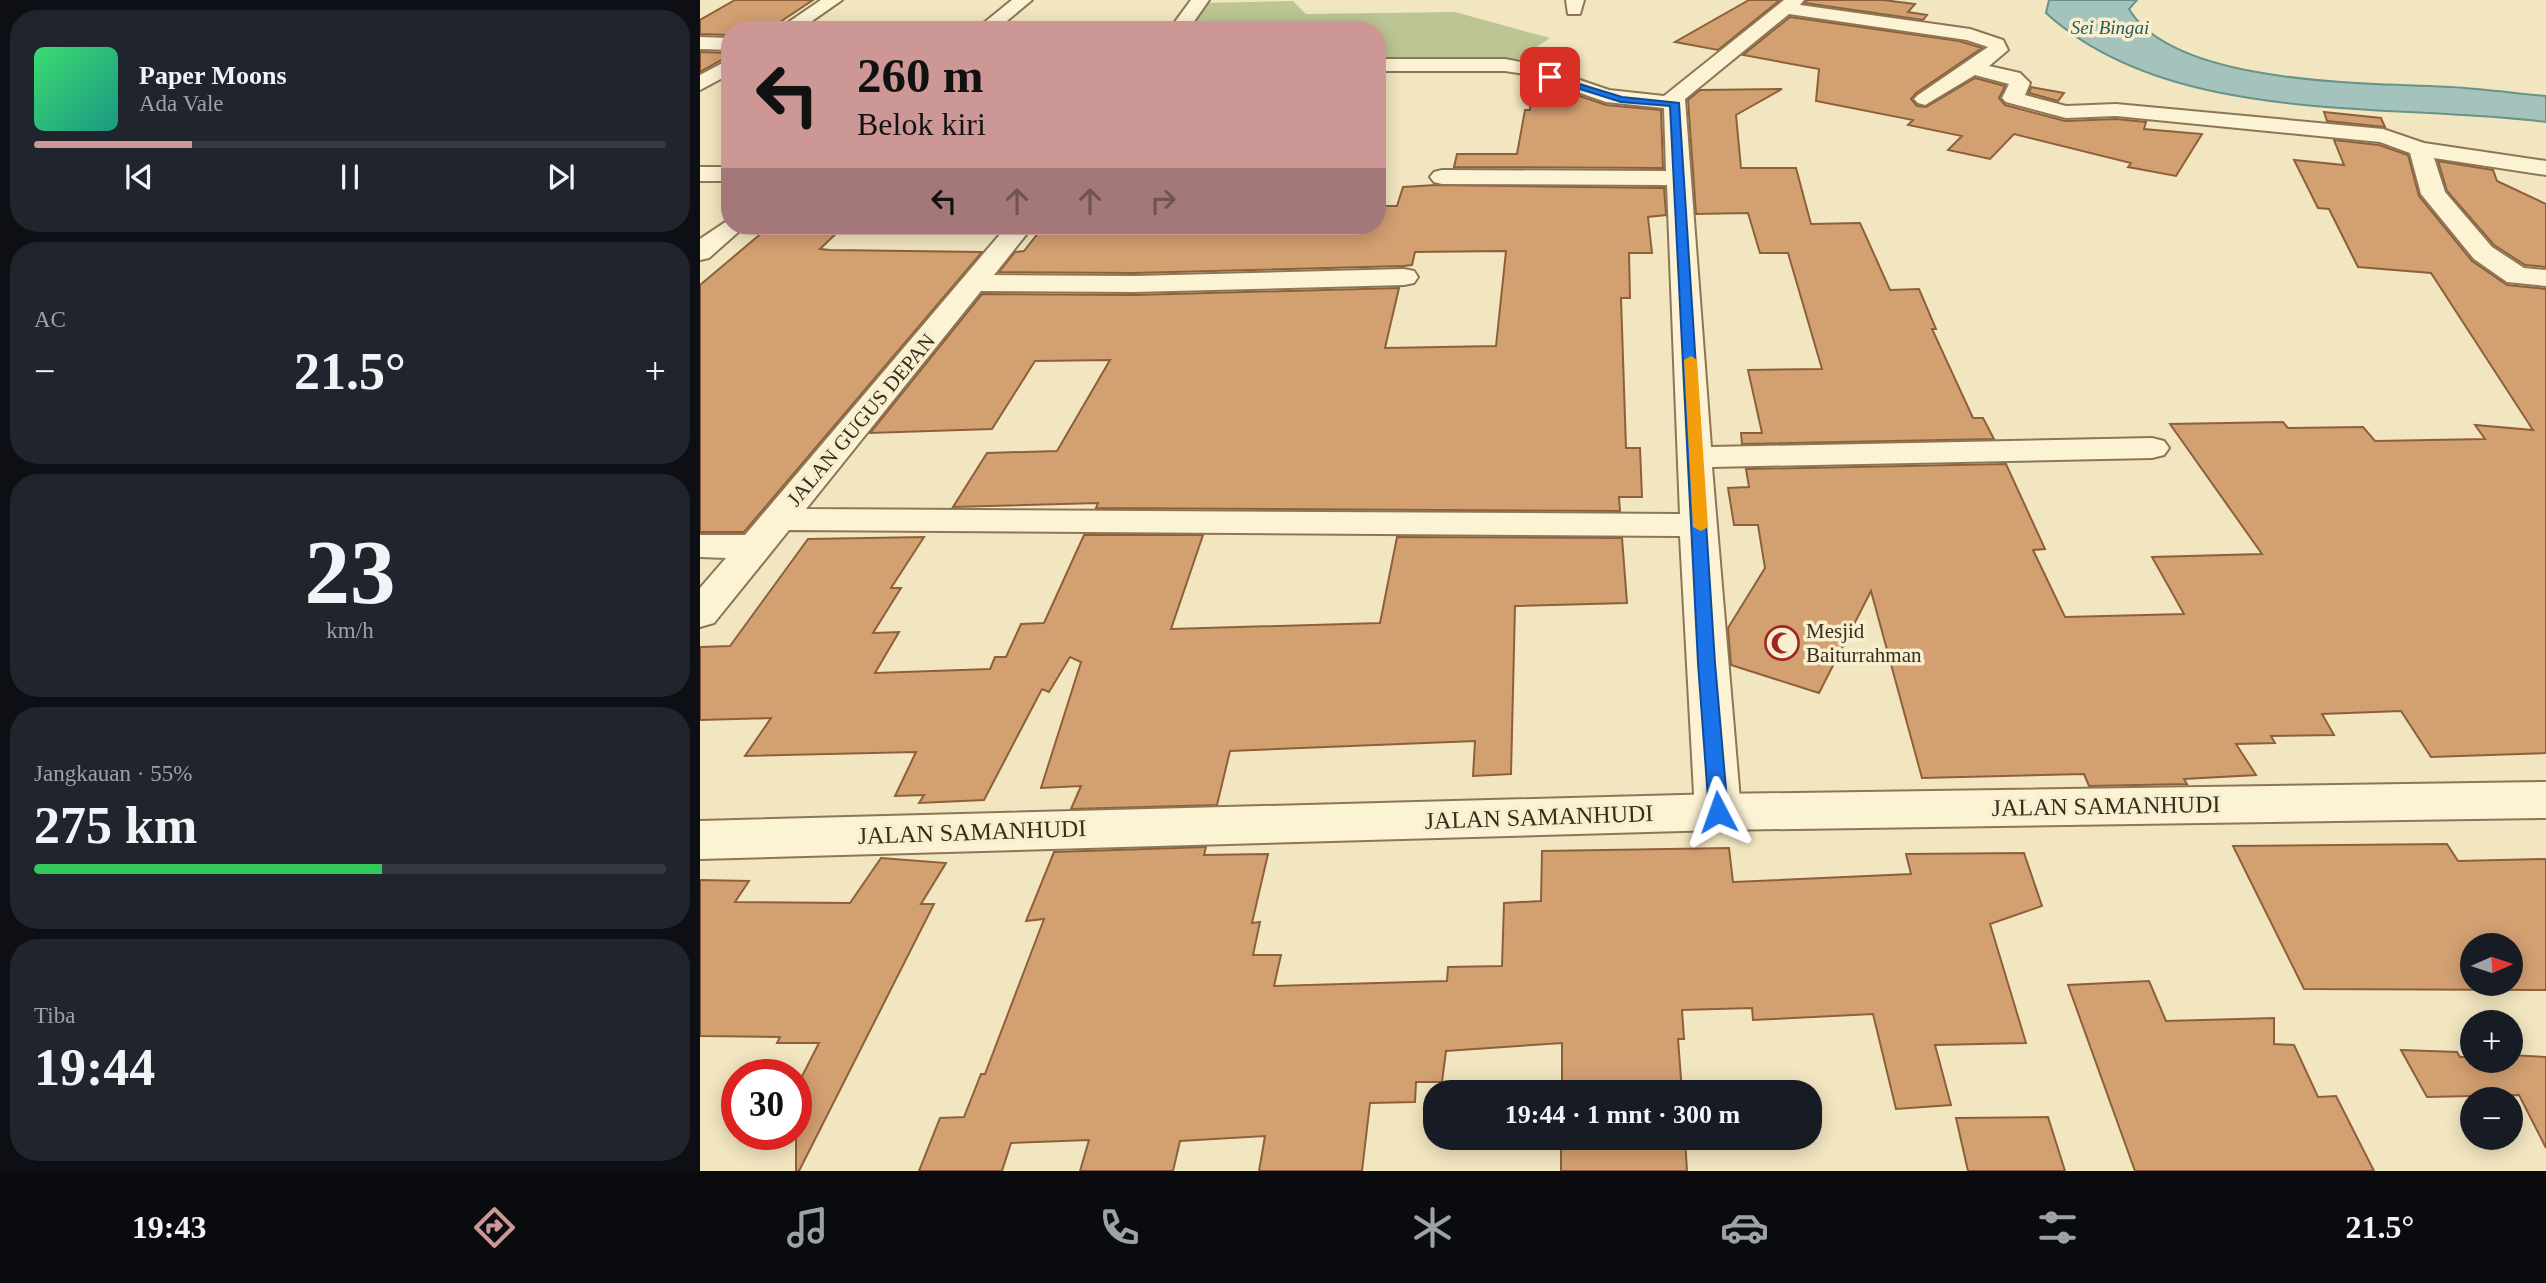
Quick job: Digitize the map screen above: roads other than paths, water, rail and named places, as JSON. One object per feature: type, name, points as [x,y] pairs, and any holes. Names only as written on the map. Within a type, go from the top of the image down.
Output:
[{"type":"street","points":[[800,21],[833,0]]},
{"type":"street","points":[[996,21],[1023,0]]},
{"type":"street","points":[[1185,21],[1200,0]]},
{"type":"street","points":[[1718,812],[1706,663],[1701,525],[1674,97],[1790,4],[1970,35],[1996,44],[1998,50],[1925,99]]},
{"type":"street","points":[[700,43],[721,44]]},
{"type":"street","points":[[1386,65],[1505,65],[1529,69],[1606,96],[1675,103]]},
{"type":"street","points":[[1972,68],[2013,77],[2020,83],[2013,98],[2066,112],[2116,110],[2356,133],[2394,138],[2420,149],[2546,168]]},
{"type":"street","points":[[700,84],[721,71]]},
{"type":"street","points":[[2420,149],[2433,194],[2483,253],[2517,276],[2546,278]]},
{"type":"street","points":[[700,174],[721,174]]},
{"type":"street","points":[[1442,177],[1563,180],[1679,178]]},
{"type":"street","points":[[700,252],[721,235]]},
{"type":"street","name":"JALAN GUGUS DEPAN","points":[[700,614],[1013,235]]},
{"type":"street","points":[[976,283],[1134,284],[1404,277]]},
{"type":"street","points":[[1695,457],[2152,448]]},
{"type":"street","points":[[700,546],[767,533],[1008,523],[1701,525]]},
{"type":"street","name":"JALAN SAMANHUDI","points":[[700,840],[1718,812],[2546,800]]},
{"type":"water","name":"Sei Bingai","points":[[2049,0],[2137,0],[2129,9],[2153,34],[2187,53],[2230,66],[2326,81],[2451,87],[2546,96],[2546,122],[2284,103],[2218,92],[2155,75],[2097,50],[2046,13]]},
{"type":"place","name":"Mesjid Baiturrahman","points":[[1782,643]]}]
